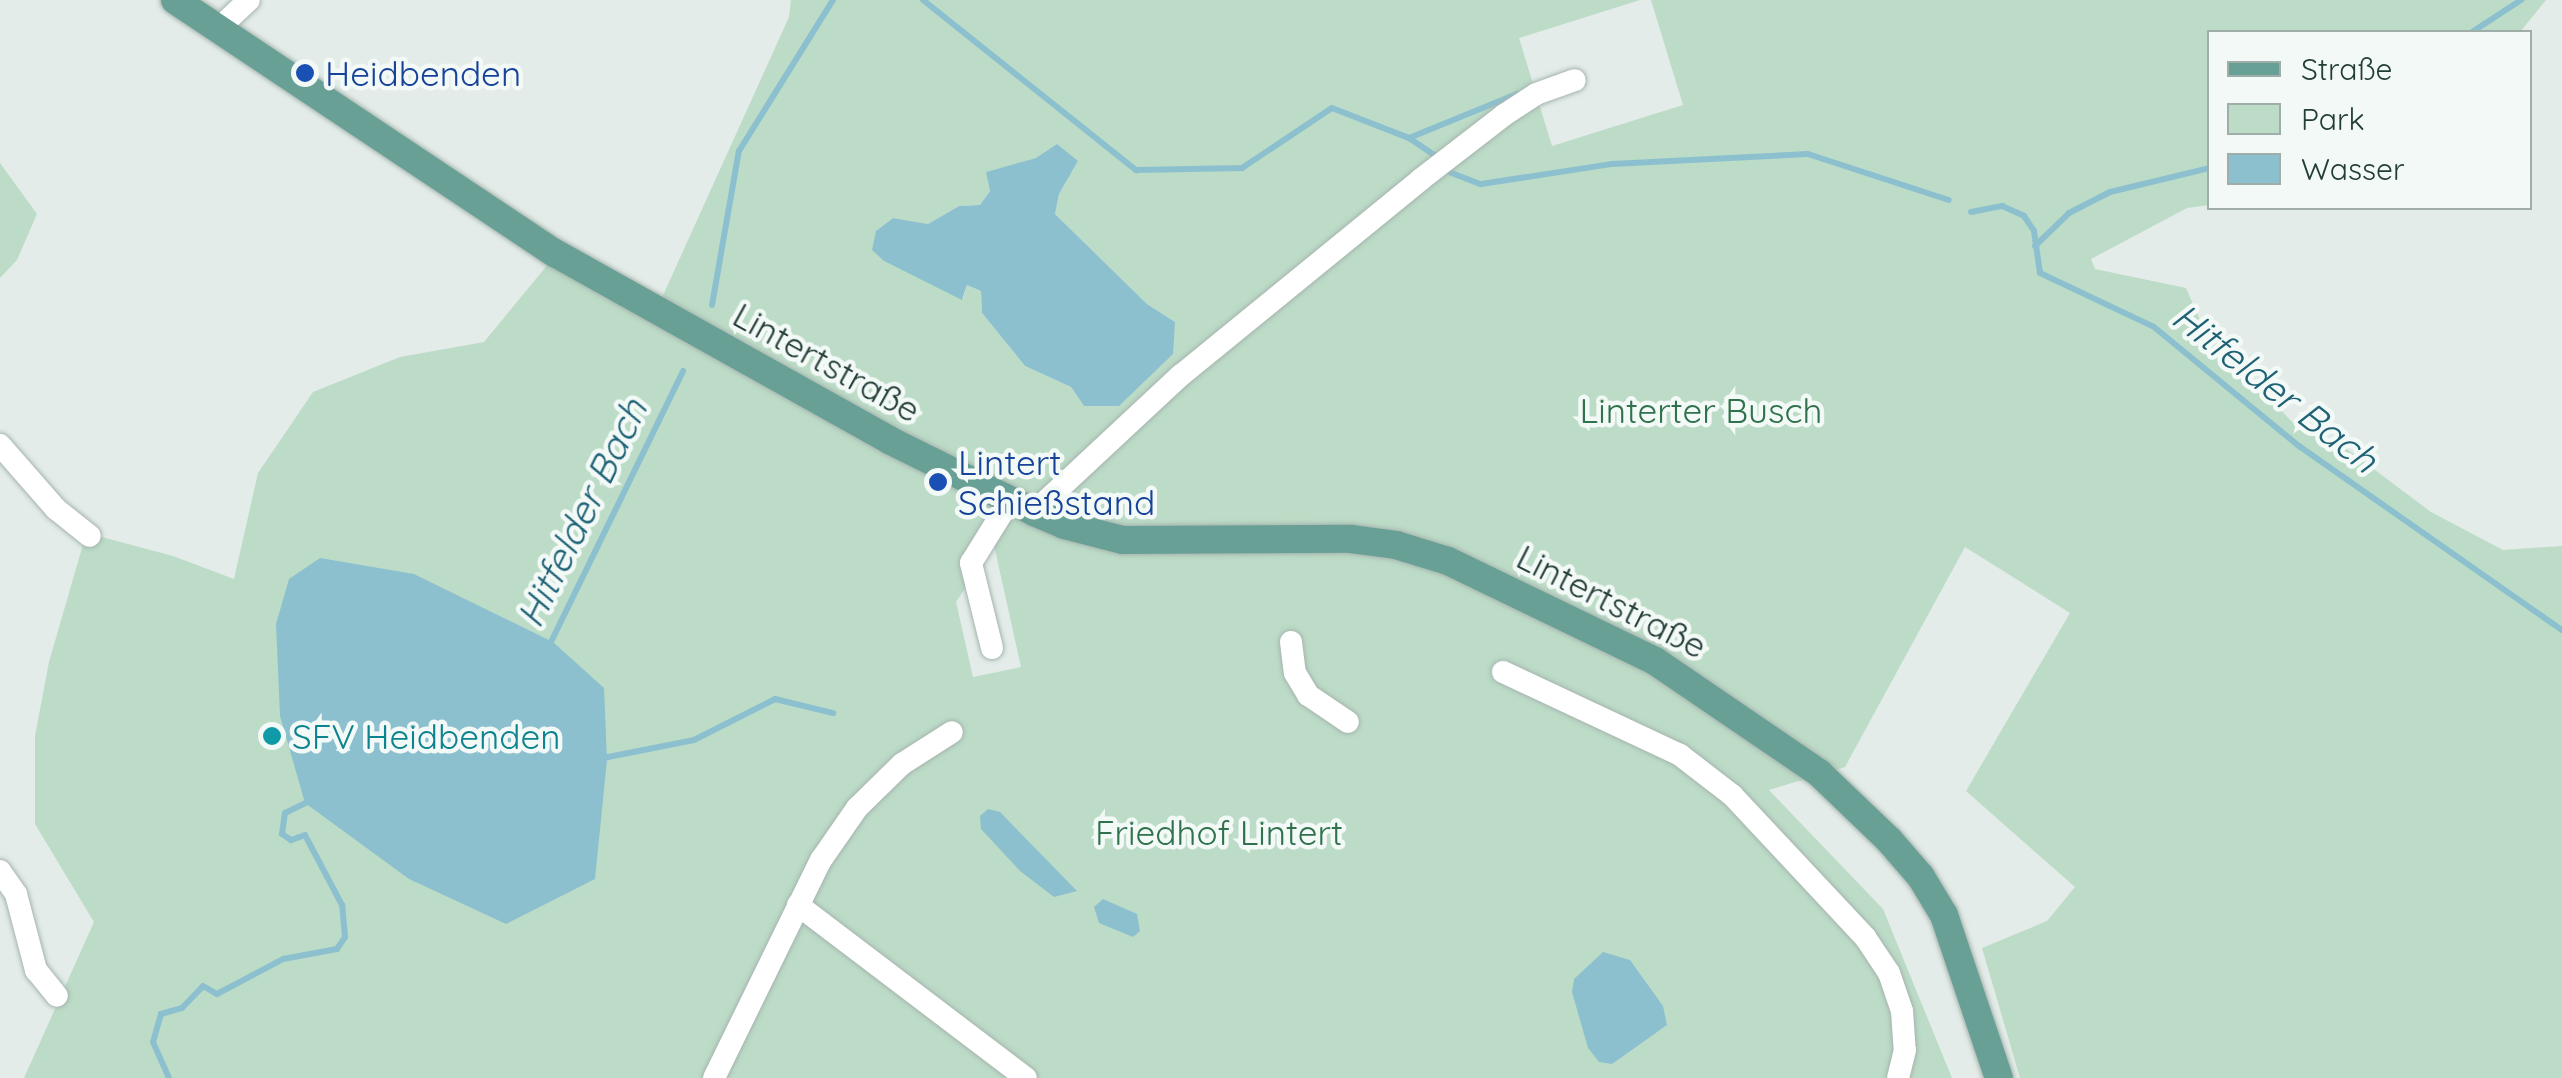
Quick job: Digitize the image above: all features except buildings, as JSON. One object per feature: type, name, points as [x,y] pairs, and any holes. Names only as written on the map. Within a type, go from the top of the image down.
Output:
[{"type":"main road","name":"Lintertstraße","points":[[175,0],[555,253],[889,440],[1022,506],[1123,540],[1352,539],[1396,545],[1448,561],[1655,661],[1819,773],[1889,840],[1921,877],[1944,915],[1998,1078]]},
{"type":"street","points":[[218,29],[249,0]]},
{"type":"street","points":[[992,648],[971,562],[1022,506],[1504,114],[1536,94],[1576,80]]},
{"type":"street","points":[[0,445],[56,509],[90,536]]},
{"type":"street","points":[[1291,642],[1296,673],[1308,694],[1348,722]]},
{"type":"street","points":[[1503,672],[1680,755],[1732,795],[1865,936],[1888,973],[1902,1011],[1906,1050],[1898,1078]]},
{"type":"street","points":[[714,1078],[821,860],[858,808],[902,764],[952,732]]},
{"type":"street","points":[[0,871],[16,894],[36,970],[57,996]]},
{"type":"street","points":[[798,905],[1026,1078]]},
{"type":"green space","points":[[791,0],[1640,0],[1519,38],[1552,146],[1683,105],[1651,0],[2546,0],[2522,30],[2207,30],[2207,205],[2187,208],[2091,259],[2095,269],[2186,288],[2203,327],[2292,422],[2347,449],[2431,512],[2503,550],[2562,546],[2562,1078],[2020,1078],[1982,948],[2047,921],[2075,887],[1966,791],[2070,613],[1965,547],[1845,767],[1769,790],[1883,909],[1952,1078],[24,1078],[94,922],[35,824],[35,736],[49,662],[84,541],[98,536],[173,556],[234,579],[258,473],[313,392],[400,357],[484,342],[563,246],[660,302],[789,17]],"holes":[[[1036,158],[1078,161],[1059,194],[1055,214],[1147,304],[1175,322],[1084,406],[1071,387],[1025,366],[982,313],[981,291],[967,285],[963,299],[884,261],[876,231],[893,218],[928,224],[959,206],[980,205],[990,191],[987,172]],[[994,545],[1021,667],[973,677],[956,602]]]},
{"type":"green space","points":[[0,163],[37,214],[17,260],[0,278]]},
{"type":"water","points":[[1057,144],[1078,161],[1059,194],[1055,214],[1147,304],[1175,322],[1173,354],[1119,406],[1084,406],[1071,387],[1025,366],[982,313],[981,291],[967,285],[962,300],[884,261],[872,250],[876,231],[893,218],[928,224],[959,206],[980,205],[990,191],[986,172],[1036,158]]},
{"type":"water","points":[[320,558],[414,574],[553,642],[604,688],[607,760],[595,879],[506,924],[409,879],[305,803],[280,716],[276,624],[289,579]]},
{"type":"water","points":[[988,809],[1000,812],[1077,891],[1054,897],[1020,871],[981,829],[980,816]]},
{"type":"water","points":[[1103,899],[1137,914],[1140,931],[1133,937],[1099,923],[1094,907]]},
{"type":"water","points":[[1603,952],[1630,960],[1663,1006],[1667,1025],[1612,1064],[1599,1062],[1588,1048],[1572,992],[1574,979]]},
{"type":"waterway","name":"Hitfelder Bach","points":[[712,305],[739,151],[833,0]]},
{"type":"waterway","name":"Hitfelder Bach","points":[[923,0],[1136,170],[1242,168],[1332,108],[1409,138],[1437,157]]},
{"type":"waterway","points":[[2475,30],[2521,0]]},
{"type":"waterway","points":[[1409,138],[1517,94]]},
{"type":"waterway","name":"Hitfelder Bach","points":[[1449,172],[1481,184],[1612,164],[1808,154],[1949,200]]},
{"type":"waterway","points":[[2035,246],[2069,213],[2110,192],[2207,169]]},
{"type":"waterway","name":"Hitfelder Bach","points":[[1971,212],[2002,206],[2024,216],[2034,231],[2040,273],[2154,327],[2299,446],[2562,630]]},
{"type":"waterway","name":"Hitfelder Bach","points":[[549,646],[683,371]]},
{"type":"waterway","points":[[598,759],[694,740],[775,699],[833,713]]},
{"type":"waterway","name":"Hitfelder Bach","points":[[169,1078],[153,1042],[161,1014],[182,1008],[203,986],[217,994],[283,959],[337,949],[345,937],[342,905],[305,835],[291,840],[282,834],[285,813],[312,800]]},
{"type":"place","name":"Heidbenden","points":[[305,73]]},
{"type":"place","name":"Lintert Schießstand","points":[[938,482]]},
{"type":"place","name":"SFV Heidbenden","points":[[272,736]]},
{"type":"park label","name":"Linterter Busch","points":[[1701,410]]},
{"type":"park label","name":"Friedhof Lintert","points":[[1219,832]]}]
